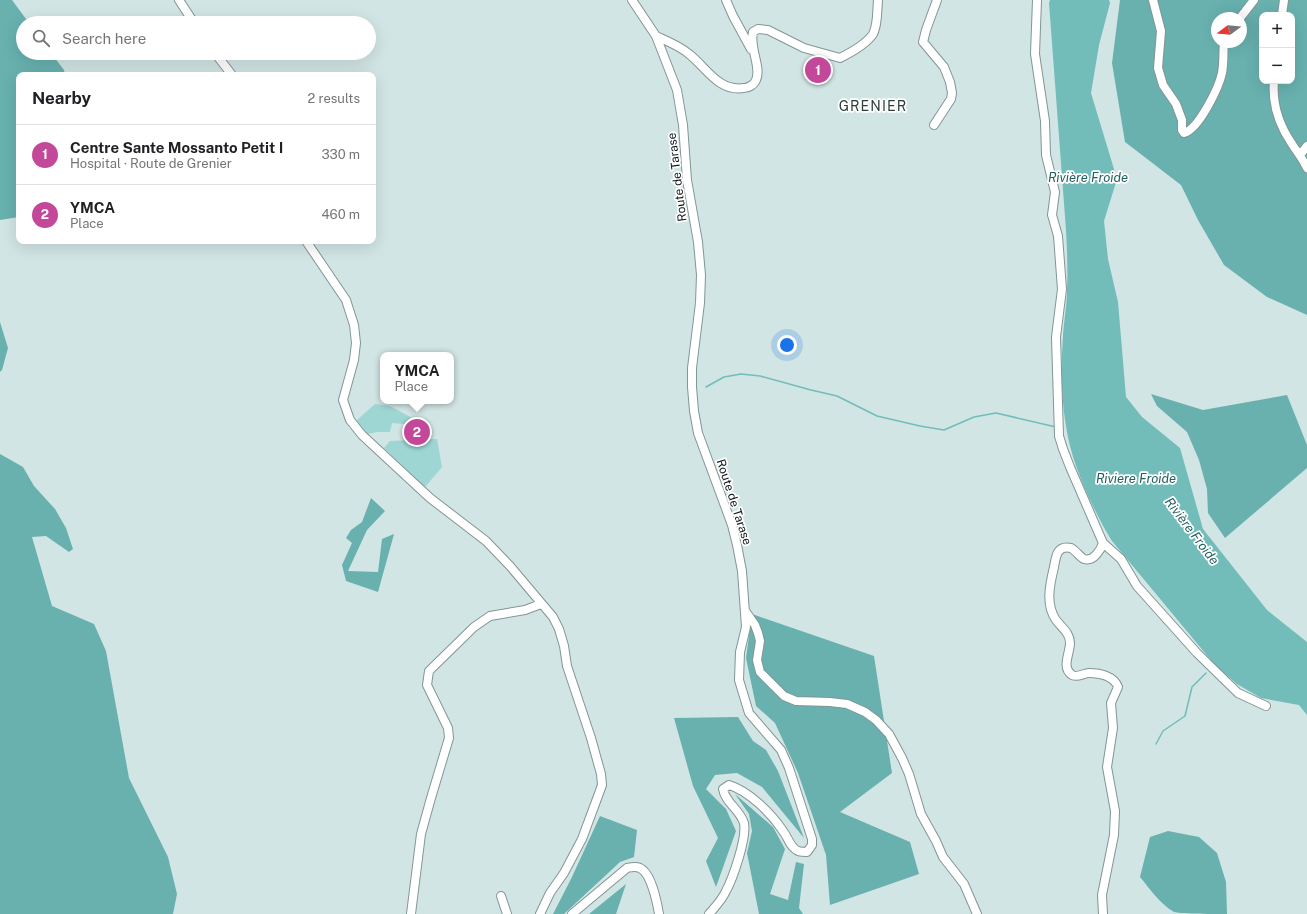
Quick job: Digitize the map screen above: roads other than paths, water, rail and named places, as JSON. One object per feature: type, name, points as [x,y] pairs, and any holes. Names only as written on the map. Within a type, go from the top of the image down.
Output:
[{"type":"street","points":[[179,0],[189,16]]},
{"type":"street","name":"Route de Tarase","points":[[632,0],[656,36],[677,90],[683,125],[687,180],[698,242],[701,275],[700,303],[692,368],[694,411],[698,433],[738,545],[746,612],[746,627],[740,652],[739,680],[749,713],[781,750],[790,768],[812,839],[812,845],[807,852],[799,852],[792,847],[784,831],[774,819],[754,799],[738,788],[730,785],[723,789],[724,793],[741,815],[744,823],[743,843],[726,891],[709,914]]},
{"type":"street","points":[[726,0],[733,16],[754,53]]},
{"type":"street","points":[[656,36],[674,44],[688,53],[717,82],[737,89],[746,88],[754,84],[757,80],[758,72],[754,53],[752,37],[753,32],[758,29],[768,30],[804,48],[840,58],[855,49],[873,34],[878,0]]},
{"type":"street","points":[[934,125],[948,105],[952,92],[944,67],[923,42],[936,0]]},
{"type":"street","points":[[1037,0],[1035,54],[1045,121],[1046,155],[1055,192],[1052,215],[1058,236],[1062,289],[1056,337],[1060,436],[1063,449],[1103,543],[1121,559],[1137,586],[1197,653],[1238,692],[1266,706]]},
{"type":"street","points":[[1153,0],[1161,31],[1158,68],[1163,85],[1176,104],[1182,120],[1182,130],[1184,133],[1197,122],[1212,99],[1222,74],[1224,48]]},
{"type":"street","points":[[1245,12],[1254,0]]},
{"type":"street","points":[[1282,12],[1284,0]]},
{"type":"street","points":[[220,60],[230,72]]},
{"type":"street","points":[[1274,84],[1274,102],[1277,115],[1288,138],[1307,168]]},
{"type":"street","points":[[1300,155],[1307,146]]},
{"type":"street","points":[[308,244],[346,300],[354,325],[356,343],[343,400],[350,420],[362,436],[430,498],[486,541],[510,566],[553,617],[559,629],[564,646],[567,666],[597,759],[602,785],[582,840],[564,873],[550,893],[540,914]]},
{"type":"street","points":[[1103,543],[1100,551],[1090,559],[1086,560],[1072,548],[1064,548],[1059,551],[1056,556],[1050,582],[1050,598],[1053,615],[1068,634],[1070,641],[1066,659],[1068,671],[1074,676],[1089,673],[1106,676],[1114,679],[1118,687],[1111,703],[1113,728],[1107,767],[1115,812],[1114,835],[1102,895],[1103,914]]},
{"type":"street","points":[[411,914],[421,834],[449,738],[448,728],[427,685],[429,671],[474,627],[490,616],[525,610],[541,604]]},
{"type":"street","points":[[746,612],[755,625],[760,641],[757,660],[760,672],[784,696],[796,701],[836,702],[847,704],[865,712],[876,720],[889,734],[904,763],[925,822],[943,857],[964,884],[977,914]]},
{"type":"street","points":[[572,914],[627,868],[635,866],[641,869],[646,875],[656,898],[659,914]]},
{"type":"street","points":[[500,896],[507,914]]},
{"type":"water","name":"Riviere Froide","points":[[1050,0],[1109,0],[1110,3],[1099,45],[1091,93],[1117,179],[1104,221],[1108,259],[1118,302],[1126,397],[1142,417],[1180,448],[1203,529],[1267,610],[1307,642],[1307,715],[1299,705],[1261,698],[1237,684],[1215,665],[1112,541],[1090,501],[1078,470],[1069,440],[1064,415],[1062,392],[1063,330],[1067,296],[1067,252]]},
{"type":"waterway","points":[[706,387],[724,377],[741,374],[760,376],[837,396],[877,416],[920,426],[944,430],[974,417],[996,413],[1056,427]]},
{"type":"waterway","points":[[1156,744],[1163,731],[1185,716],[1192,687],[1206,673]]},
{"type":"place","name":"Centre Sante Mossanto Petit I","points":[[818,70]]},
{"type":"place","name":"YMCA","points":[[417,432]]},
{"type":"district","name":"GRENIER","points":[[873,106]]},
{"type":"water label","name":"Rivière Froide","points":[[1088,177]]},
{"type":"water label","name":"Rivière Froide","points":[[1192,531]]}]
